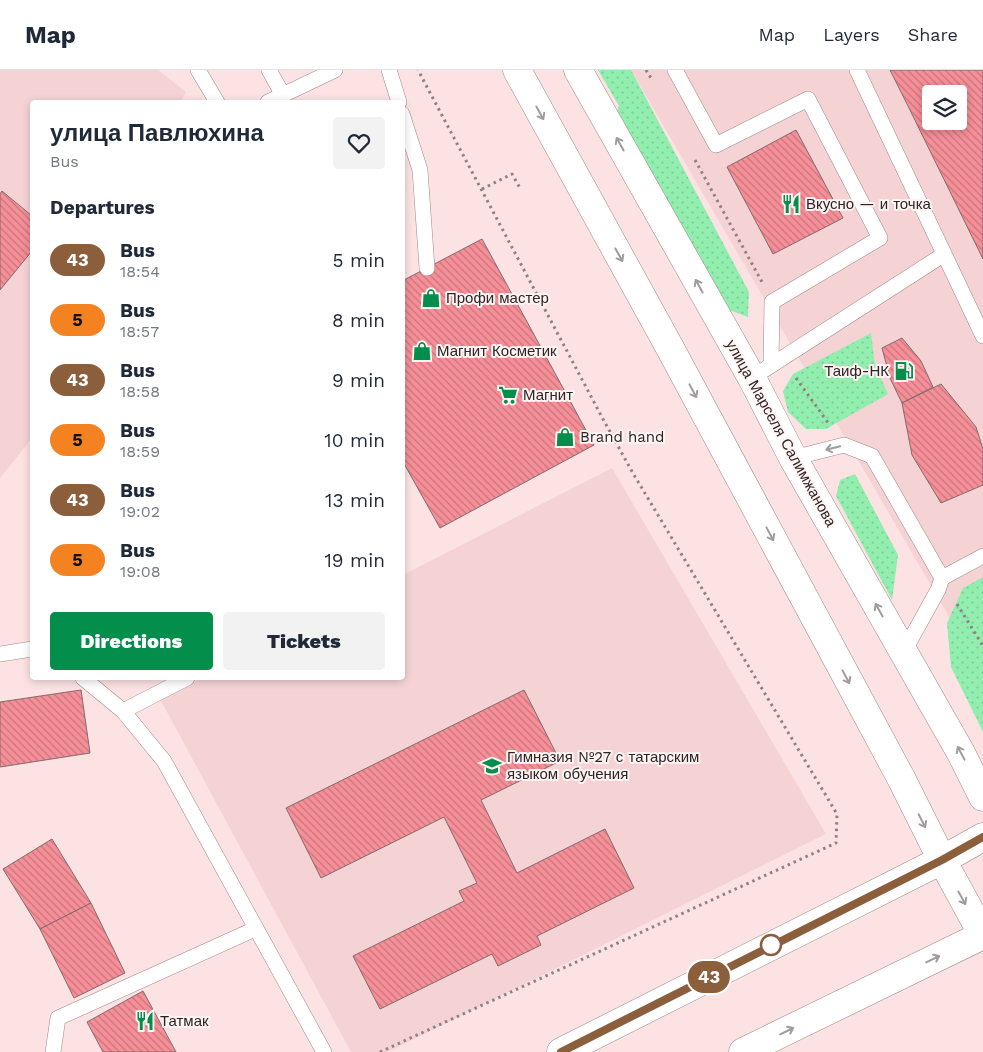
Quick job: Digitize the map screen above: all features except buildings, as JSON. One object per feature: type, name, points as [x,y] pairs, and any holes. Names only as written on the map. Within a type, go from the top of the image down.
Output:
[{"type":"main road","points":[[517,70],[670,348],[901,778],[942,860],[983,935],[743,1052]]},
{"type":"main road","name":"улица Марселя Салимжанова","points":[[578,70],[761,371],[793,458],[961,753],[983,797]]},
{"type":"main road","points":[[561,1052],[942,860],[983,837]]},
{"type":"lane","points":[[198,70],[216,100]]},
{"type":"lane","points":[[270,70],[283,95]]},
{"type":"lane","points":[[272,100],[335,70]]},
{"type":"lane","points":[[389,70],[398,100]]},
{"type":"lane","points":[[675,70],[716,145],[808,99],[880,238],[772,302],[761,371]]},
{"type":"lane","points":[[857,70],[983,336]]},
{"type":"lane","points":[[405,123],[420,170],[427,268]]},
{"type":"lane","points":[[761,371],[943,255]]},
{"type":"lane","points":[[793,458],[844,446],[872,456],[942,578]]},
{"type":"lane","points":[[903,653],[938,590],[942,578],[983,556]]},
{"type":"lane","points":[[0,654],[30,649]]},
{"type":"lane","points":[[84,680],[122,710],[164,761],[254,929],[324,1052]]},
{"type":"lane","points":[[122,710],[182,680]]},
{"type":"lane","points":[[52,1052],[58,1018],[254,929]]},
{"type":"path","points":[[380,1052],[836,843],[838,814],[634,475],[418,70]]},
{"type":"path","points":[[482,189],[512,174],[520,188]]},
{"type":"shaded area","points":[[0,70],[158,70],[186,92],[181,100],[30,100],[30,440],[0,478]]},
{"type":"shaded area","points":[[631,70],[983,70],[983,675]]},
{"type":"shaded area","name":"Гимназия №27 с татарским языком обучения","points":[[612,468],[826,834],[388,1052],[351,1052],[160,699],[198,680],[405,680],[405,574]]},
{"type":"green space","points":[[598,70],[631,70],[749,292],[748,317],[729,310],[614,119],[619,106]]},
{"type":"green space","points":[[871,333],[875,365],[888,394],[826,429],[806,429],[788,412],[783,391],[793,374]]},
{"type":"green space","points":[[855,474],[898,555],[892,600],[836,496],[840,480]]},
{"type":"green space","points":[[983,577],[983,732],[951,667],[947,623],[963,588]]},
{"type":"bus line","name":"43","points":[[561,1052],[942,860],[983,837]]},
{"type":"place","name":"Вкусно — и точка","points":[[791,204]]},
{"type":"place","name":"Профи мастер","points":[[431,298]]},
{"type":"place","name":"Магнит Косметик","points":[[422,351]]},
{"type":"place","name":"Таиф-НК","points":[[904,371]]},
{"type":"place","name":"Магнит","points":[[508,395]]},
{"type":"place","name":"Brand hand","points":[[565,437]]},
{"type":"place","name":"Гимназия №27 с татарским языком обучения","points":[[492,766]]},
{"type":"place","name":"Татмак","points":[[145,1021]]}]
